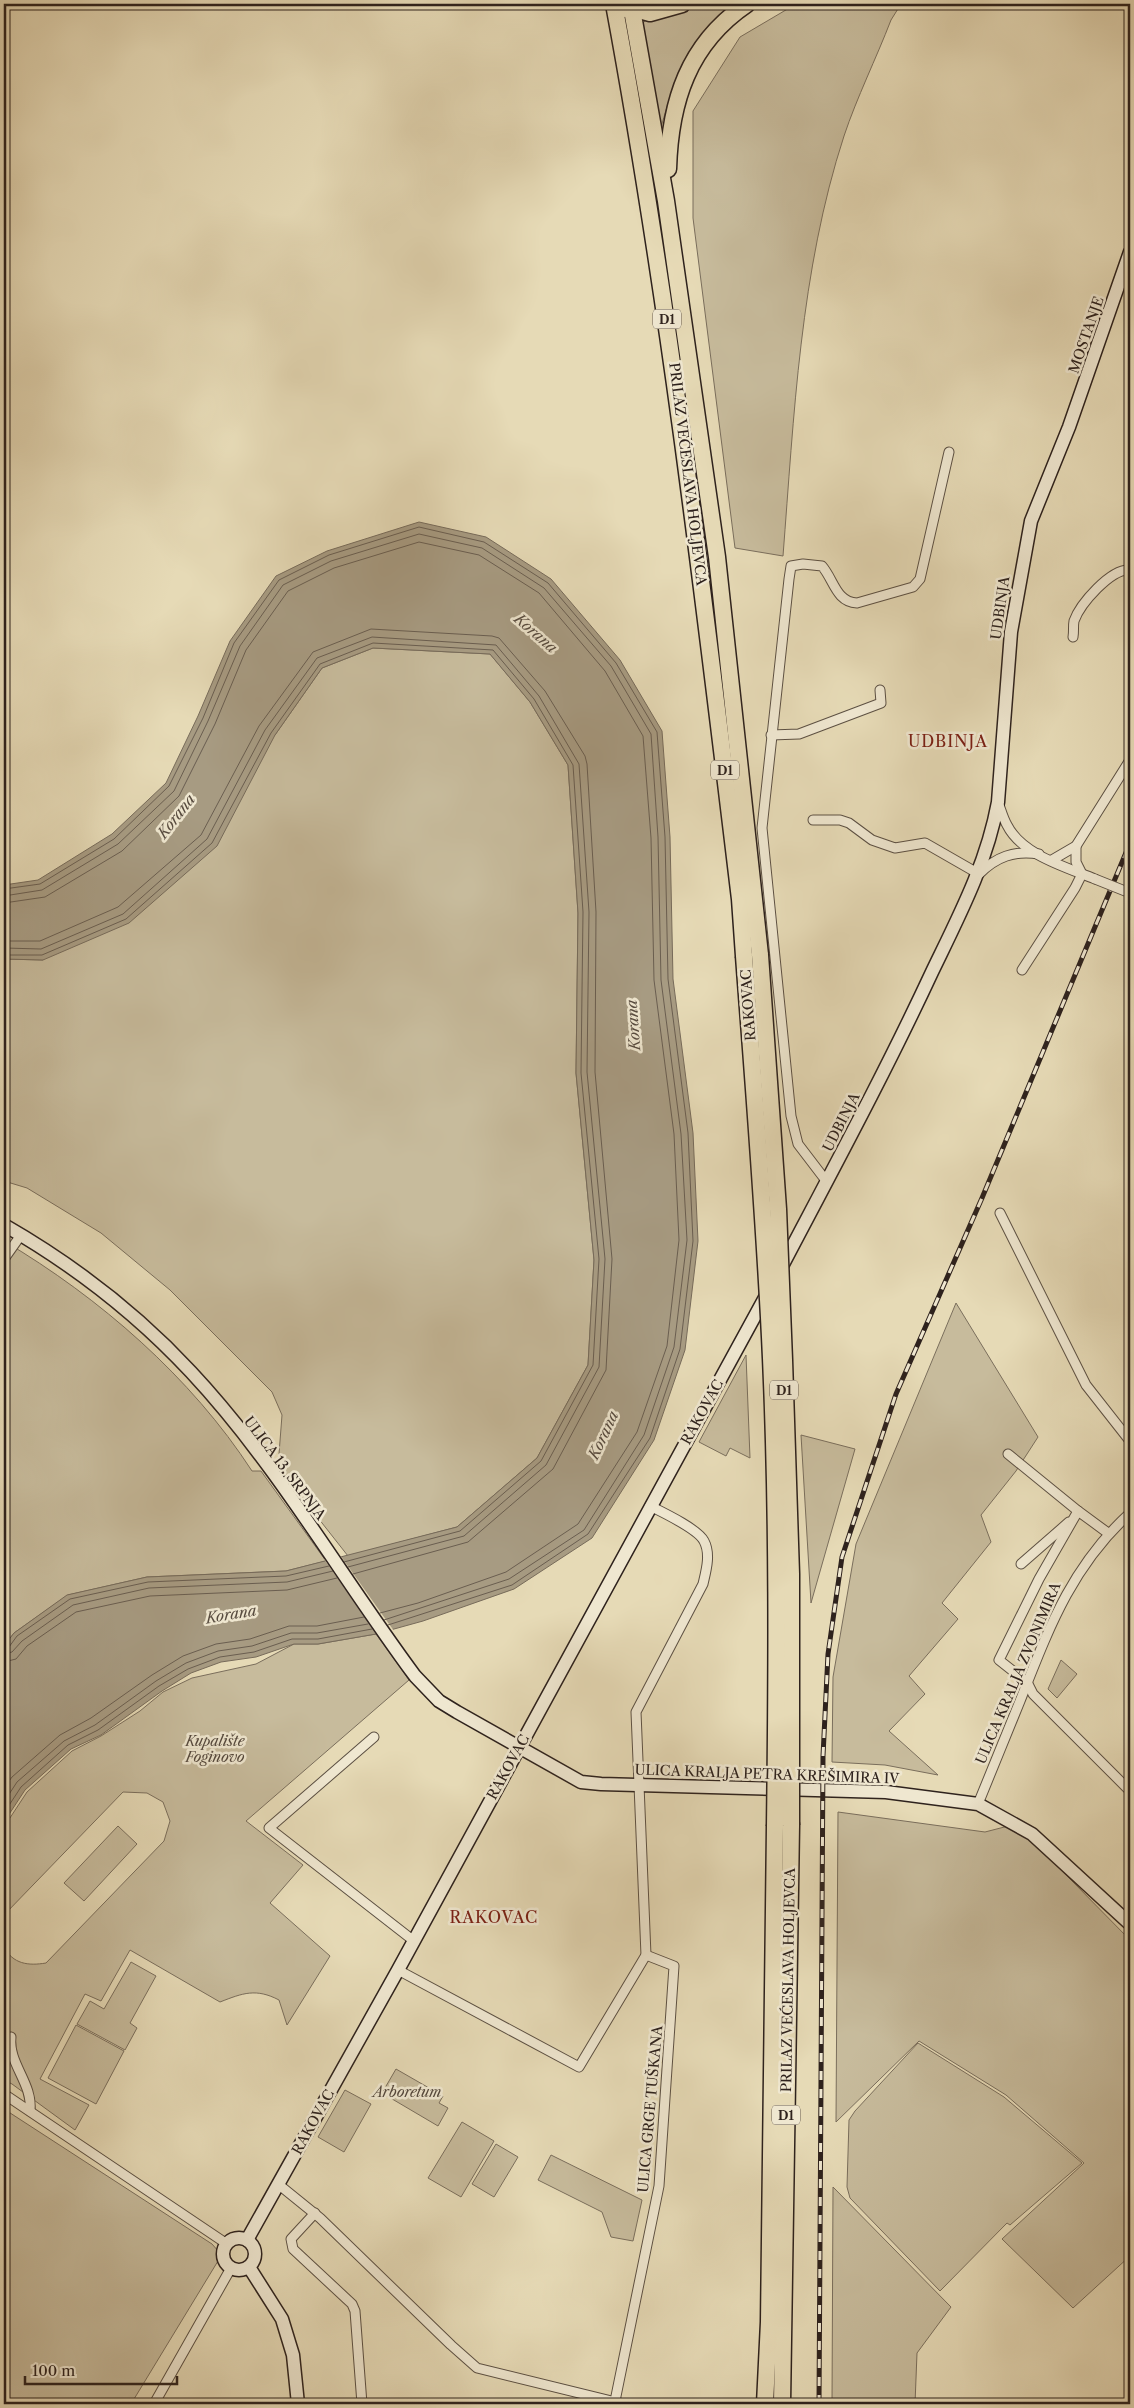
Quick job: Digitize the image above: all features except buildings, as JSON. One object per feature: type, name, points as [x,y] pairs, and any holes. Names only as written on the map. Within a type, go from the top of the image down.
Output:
[{"type":"highway","points":[[626,6],[650,13],[682,4]]},
{"type":"highway","points":[[666,201],[669,134],[685,76],[714,32],[746,4]]},
{"type":"highway","name":"PRILAZ VEĆESLAVA HOLJEVCA","points":[[626,6],[666,201],[721,587],[752,955]]},
{"type":"highway","name":"PRILAZ VEĆESLAVA HOLJEVCA","points":[[626,6],[700,560],[740,899],[752,955]]},
{"type":"highway","name":"RAKOVAC","points":[[752,955],[771,1358],[783,1826]]},
{"type":"highway","name":"PRILAZ VEĆESLAVA HOLJEVCA","points":[[766,2404],[783,1826]]},
{"type":"highway","name":"PRILAZ VEĆESLAVA HOLJEVCA","points":[[782,2404],[783,1826]]},
{"type":"main road","name":"MOSTANJE","points":[[1069,427],[1130,252]]},
{"type":"main road","name":"UDBINJA","points":[[827,1182],[890,1060],[979,874],[994,827],[998,802],[1011,632],[1031,521],[1069,427]]},
{"type":"main road","name":"RAKOVAC","points":[[247,2240],[414,1941],[650,1506],[753,1322],[827,1182]]},
{"type":"main road","name":"ULICA 13. SRPNJA","points":[[4,1225],[70,1266],[156,1338],[191,1372],[273,1473],[410,1670],[439,1701],[518,1748]]},
{"type":"main road","name":"ULICA KRALJA PETRA KREŠIMIRA IV","points":[[518,1748],[581,1782],[886,1792],[978,1804],[1032,1834],[1130,1924]]},
{"type":"main road","points":[[236,2239],[247,2240],[251,2243],[255,2253],[253,2263],[249,2267],[239,2270],[231,2268],[224,2258],[226,2244],[236,2239]]},
{"type":"main road","points":[[249,2267],[282,2319],[293,2355],[298,2404]]},
{"type":"street","name":"UDBINJA","points":[[827,1182],[798,1144],[791,1116],[762,828],[791,566],[803,564],[822,566],[842,599],[848,602],[857,603],[913,587],[920,579],[949,452]]},
{"type":"street","points":[[1073,637],[1074,622],[1083,604],[1104,582],[1126,570],[1130,570]]},
{"type":"street","points":[[771,735],[799,734],[880,702],[880,690]]},
{"type":"street","points":[[1052,860],[1076,846],[1130,760]]},
{"type":"street","name":"UDBINJA","points":[[998,802],[1006,824],[1014,836],[1039,854],[1130,893]]},
{"type":"street","points":[[813,820],[840,820],[849,823],[872,840],[895,848],[925,843],[979,874]]},
{"type":"street","points":[[1022,970],[1082,874],[1076,862],[1076,846]]},
{"type":"street","name":"UDBINJA","points":[[979,874],[996,859],[1006,855],[1027,852],[1039,854]]},
{"type":"street","points":[[1000,1213],[1086,1385],[1130,1441]]},
{"type":"street","points":[[4,1259],[21,1235]]},
{"type":"street","points":[[1008,1454],[1108,1533]]},
{"type":"street","points":[[398,1970],[579,2067],[646,1955],[642,1920],[636,1712],[703,1584],[708,1562],[704,1541],[692,1531],[650,1506]]},
{"type":"street","points":[[1078,1511],[1039,1579],[999,1660],[1027,1682],[1033,1694],[1130,1792]]},
{"type":"street","name":"ULICA KRALJA ZVONIMIRA","points":[[978,1804],[1058,1608],[1078,1571],[1108,1533],[1130,1513]]},
{"type":"street","points":[[1021,1564],[1048,1538],[1073,1519]]},
{"type":"street","points":[[374,1737],[269,1828],[414,1941]]},
{"type":"street","name":"ULICA GRGE TUŠKANA","points":[[278,2184],[315,2213],[477,2368],[598,2401],[620,2403],[659,2186],[674,1966],[646,1955]]},
{"type":"street","points":[[11,2037],[12,2052],[30,2094],[30,2111]]},
{"type":"street","points":[[4,2094],[226,2244]]},
{"type":"street","points":[[315,2213],[291,2239],[293,2249],[352,2304],[355,2311],[362,2404]]},
{"type":"street","points":[[154,2404],[231,2268]]},
{"type":"green space","points":[[705,4],[735,4],[701,39],[685,61],[673,88],[661,127],[641,26],[647,18]]},
{"type":"green space","points":[[796,4],[901,4],[891,20],[849,121],[829,187],[817,239],[801,344],[783,556],[735,548],[693,218],[693,111],[740,37]]},
{"type":"green space","points":[[373,648],[490,654],[530,702],[568,765],[578,913],[576,1073],[594,1260],[588,1365],[537,1458],[457,1527],[348,1556],[278,1467],[282,1415],[272,1392],[170,1290],[101,1233],[27,1188],[4,1181],[4,959],[43,960],[275,735],[322,668]]},
{"type":"green space","points":[[4,1241],[40,1263],[109,1314],[172,1372],[228,1436],[252,1471],[261,1471],[326,1561],[286,1571],[147,1577],[68,1595],[14,1633],[4,1646]]},
{"type":"green space","points":[[956,1303],[1038,1437],[1016,1471],[981,1515],[991,1542],[942,1603],[958,1619],[909,1676],[925,1694],[889,1731],[938,1775],[885,1765],[832,1762],[833,1677],[856,1544]]},
{"type":"green space","points":[[746,1355],[750,1458],[730,1448],[726,1456],[699,1442]]},
{"type":"green space","points":[[801,1435],[855,1449],[811,1603]]},
{"type":"green space","name":"Kupalište Foginovo","points":[[376,1634],[409,1680],[246,1821],[303,1865],[270,1903],[330,1956],[287,2025],[279,2000],[271,1996],[250,1993],[220,2002],[130,1950],[101,2001],[85,1994],[40,2079],[89,2105],[75,2130],[4,2080],[4,1947],[16,1960],[27,1964],[46,1963],[164,1841],[170,1821],[163,1802],[147,1793],[123,1792],[4,1915],[4,1827],[27,1792],[72,1751],[101,1736],[140,1711],[163,1692],[192,1678],[256,1664],[294,1644],[318,1644]]},
{"type":"green space","points":[[1061,1660],[1077,1674],[1057,1698],[1048,1689]]},
{"type":"green space","points":[[838,1812],[985,1832],[1016,1824],[1130,1940],[1130,2256],[1073,2308],[1002,2239],[1084,2163],[1006,2095],[919,2041],[836,2122]]},
{"type":"green space","points":[[118,1826],[137,1844],[84,1901],[64,1883]]},
{"type":"green space","points":[[131,1962],[156,1976],[130,2023],[137,2028],[125,2050],[77,2024],[90,2001],[104,2009]]},
{"type":"green space","points":[[76,2025],[124,2051],[96,2104],[48,2078]]},
{"type":"green space","points":[[918,2043],[1004,2097],[1082,2163],[1010,2225],[1007,2223],[940,2291],[850,2198],[847,2187],[849,2120],[855,2111]]},
{"type":"green space","name":"Arboretum","points":[[396,2069],[443,2096],[439,2103],[448,2108],[438,2126],[382,2093]]},
{"type":"green space","points":[[345,2090],[371,2104],[344,2152],[318,2137]]},
{"type":"green space","points":[[4,2109],[212,2244],[219,2252],[218,2261],[131,2404],[4,2404]]},
{"type":"green space","points":[[462,2122],[494,2141],[461,2197],[428,2178]]},
{"type":"green space","points":[[496,2144],[518,2157],[494,2197],[472,2184]]},
{"type":"green space","points":[[551,2155],[642,2200],[633,2241],[611,2237],[602,2212],[538,2180]]},
{"type":"green space","points":[[833,2187],[951,2307],[917,2353],[915,2404],[832,2404]]},
{"type":"water","name":"Korana","points":[[419,522],[486,537],[551,579],[620,660],[662,731],[670,837],[673,979],[693,1133],[698,1241],[685,1350],[654,1440],[592,1538],[514,1589],[423,1621],[376,1634],[318,1644],[294,1644],[256,1657],[221,1662],[191,1673],[162,1691],[101,1735],[71,1749],[25,1790],[4,1822],[4,1646],[14,1633],[67,1595],[147,1577],[286,1571],[457,1527],[537,1458],[588,1365],[594,1260],[576,1073],[578,913],[568,765],[530,702],[490,654],[373,648],[322,668],[275,735],[217,846],[129,923],[43,960],[4,959],[4,885],[38,880],[112,834],[166,783],[198,716],[230,641],[276,576],[327,551]]},
{"type":"pier","points":[[340,1555],[394,1631],[378,1636],[324,1559]]},
{"type":"railway","points":[[819,2404],[823,1756],[828,1654],[842,1557],[896,1394],[982,1198],[1130,843]]},
{"type":"district","name":"UDBINJA","points":[[948,741]]},
{"type":"district","name":"RAKOVAC","points":[[494,1917]]}]
